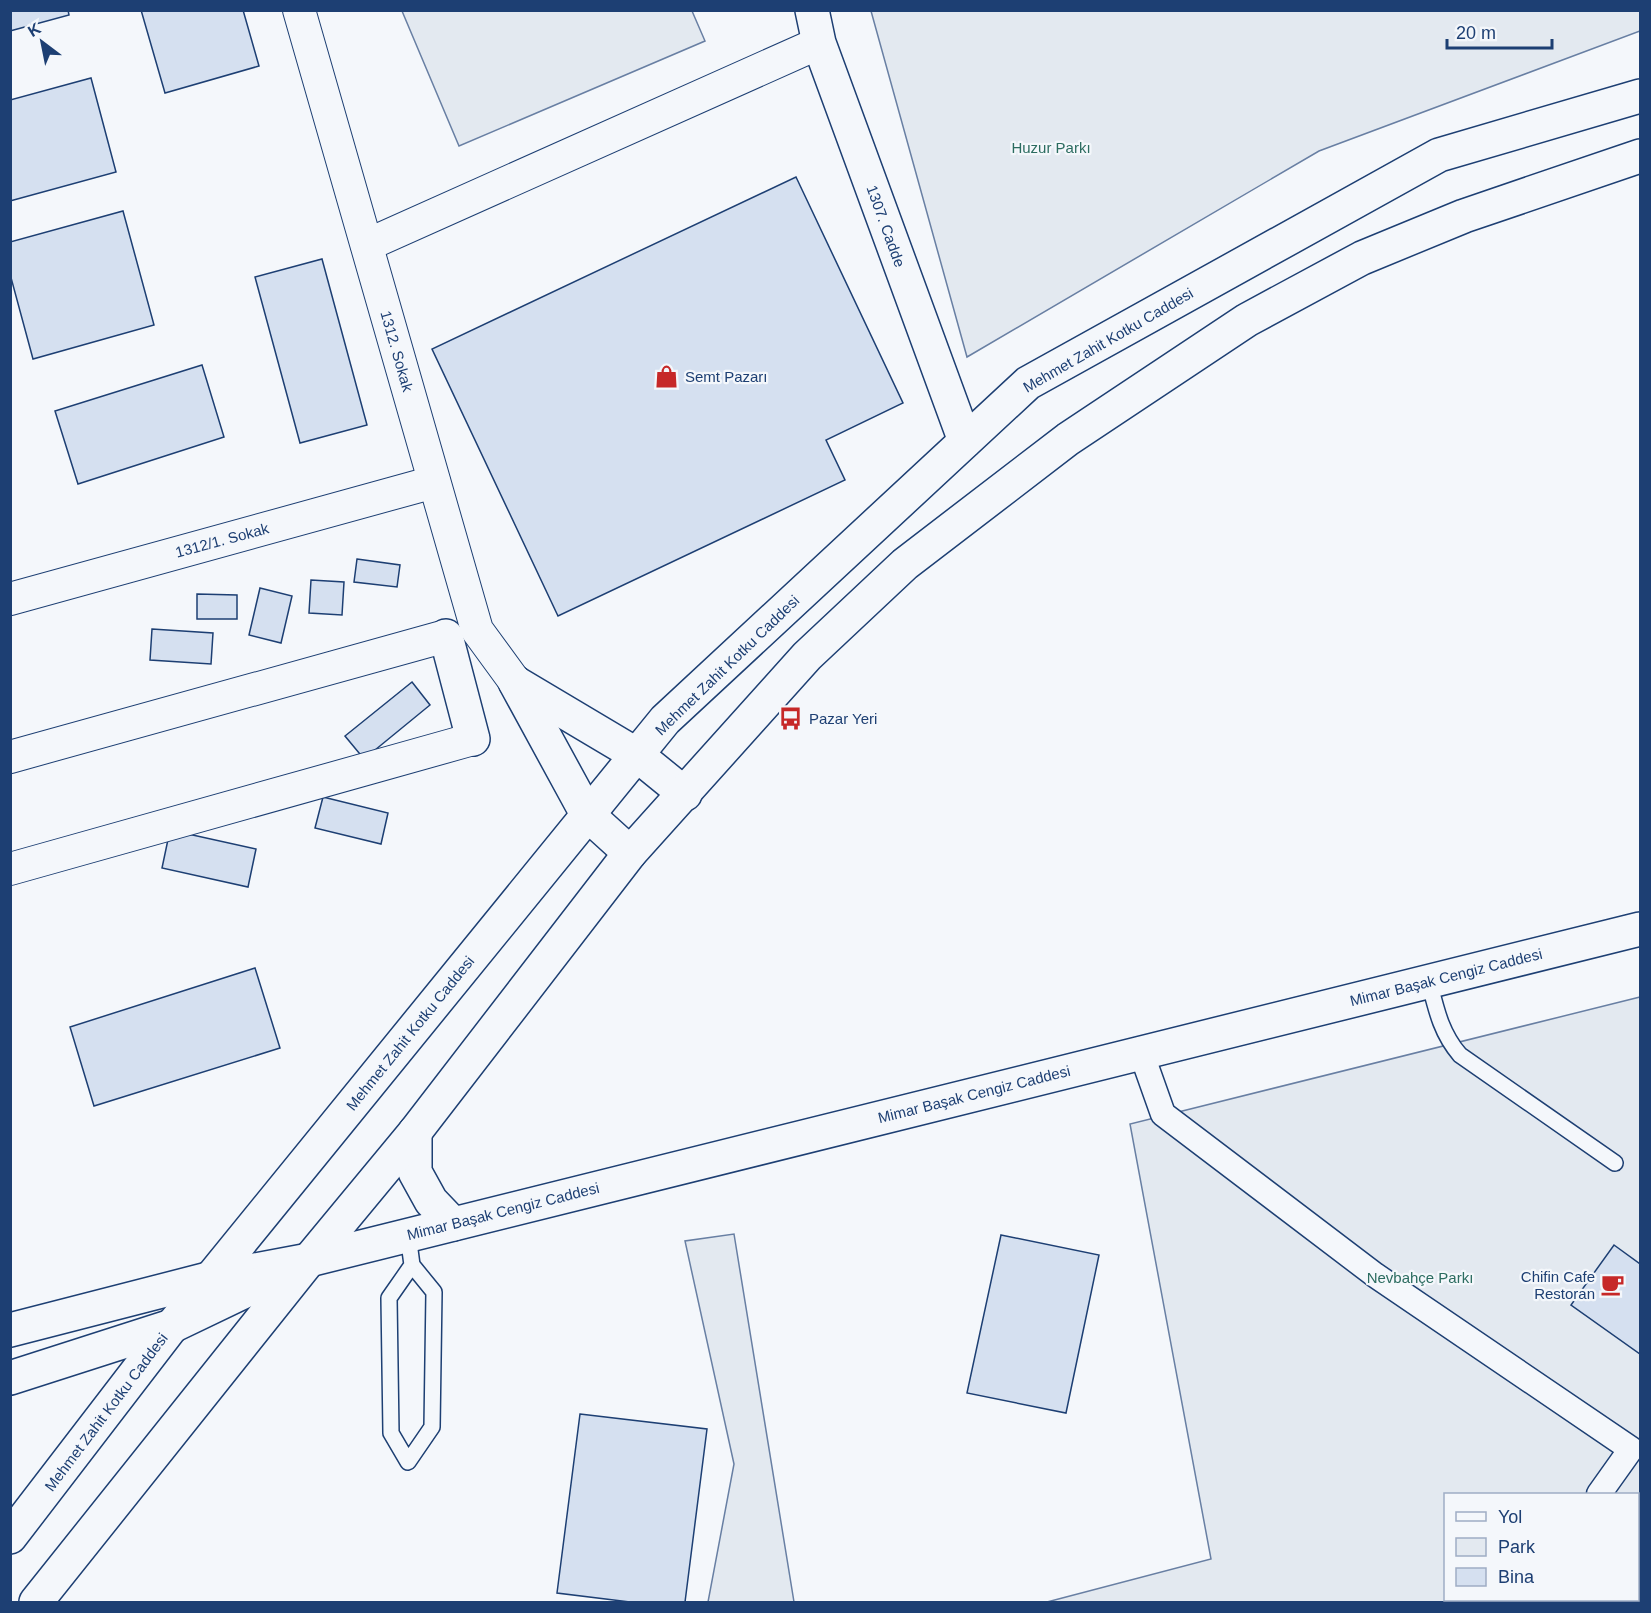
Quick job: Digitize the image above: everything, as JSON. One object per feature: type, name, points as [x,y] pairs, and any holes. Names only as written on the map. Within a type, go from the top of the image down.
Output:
[{"type":"main road","name":"1307. Cadde","points":[[812,10],[819,43],[964,441]]},
{"type":"main road","name":"Mehmet Zahit Kotku Caddesi","points":[[10,1537],[172,1326],[665,720],[1028,383],[1439,155],[1641,96]]},
{"type":"main road","points":[[36,1602],[309,1260],[415,1132],[630,854],[807,656],[905,564],[1068,439],[1237,326],[1372,254],[1464,216],[1641,156]]},
{"type":"main road","points":[[446,636],[473,739]]},
{"type":"main road","points":[[515,682],[637,755],[685,794]]},
{"type":"main road","points":[[515,682],[587,814],[630,854]]},
{"type":"main road","name":"Mimar Başak Cengiz Caddesi","points":[[10,1330],[212,1278],[309,1260],[410,1250],[453,1224],[1641,928]]},
{"type":"main road","points":[[415,1132],[415,1172],[432,1201],[453,1224]]},
{"type":"main road","name":"Mimar Başak Cengiz Caddesi","points":[[10,1378],[172,1326],[309,1260]]},
{"type":"street","name":"1312. Sokak","points":[[299,10],[477,630],[515,682]]},
{"type":"street","points":[[367,245],[819,43]]},
{"type":"street","name":"1312/1. Sokak","points":[[10,599],[434,482]]},
{"type":"street","points":[[10,756],[446,636]]},
{"type":"street","points":[[10,869],[473,739]]},
{"type":"street","points":[[1141,1052],[1163,1114],[1375,1275],[1630,1449],[1600,1493]]},
{"type":"lane","points":[[1429,981],[1441,1027],[1460,1055],[1615,1163]]},
{"type":"lane","points":[[410,1250],[434,1292],[432,1427],[408,1462],[392,1434],[389,1298],[410,1250]]},
{"type":"green space","name":"Huzur Parkı","points":[[1640,10],[1640,31],[1319,151],[967,357],[871,11]]},
{"type":"green space","points":[[402,11],[692,11],[705,41],[459,146]]},
{"type":"green space","name":"Nevbahçe Parkı","points":[[1640,997],[1640,1602],[1047,1602],[1211,1559],[1130,1124]]},
{"type":"green space","points":[[734,1234],[794,1602],[708,1602],[734,1464],[685,1241]]},
{"type":"building","points":[[10,10],[68,10],[69,15],[10,31]]},
{"type":"building","points":[[141,10],[243,10],[259,66],[165,93]]},
{"type":"building","points":[[91,78],[116,172],[10,201],[10,100]]},
{"type":"building","name":"Semt Pazarı","points":[[796,177],[903,403],[826,440],[845,480],[558,616],[432,349]]},
{"type":"building","points":[[123,211],[154,325],[33,359],[10,274],[10,242]]},
{"type":"building","points":[[322,259],[367,425],[300,443],[255,277]]},
{"type":"building","points":[[202,365],[224,437],[78,484],[55,411]]},
{"type":"building","points":[[357,559],[400,565],[397,587],[354,582]]},
{"type":"building","points":[[311,580],[344,582],[342,615],[309,613]]},
{"type":"building","points":[[260,588],[292,596],[281,643],[249,635]]},
{"type":"building","points":[[197,594],[237,595],[237,619],[197,619]]},
{"type":"building","points":[[152,629],[213,633],[211,664],[150,660]]},
{"type":"building","points":[[412,682],[430,705],[364,759],[345,736]]},
{"type":"building","points":[[323,797],[388,813],[381,844],[315,828]]},
{"type":"building","points":[[170,830],[256,849],[248,887],[162,868]]},
{"type":"building","points":[[255,968],[280,1048],[94,1106],[70,1027]]},
{"type":"building","points":[[1001,1235],[1099,1255],[1066,1413],[967,1393]]},
{"type":"building","name":"Chifin Cafe Restoran","points":[[1614,1245],[1640,1264],[1640,1354],[1571,1305]]},
{"type":"building","points":[[580,1414],[707,1429],[685,1602],[630,1602],[557,1593]]},
{"type":"place","name":"Semt Pazarı","points":[[667,376]]},
{"type":"place","name":"Pazar Yeri","points":[[791,718]]},
{"type":"place","name":"Chifin Cafe Restoran","points":[[1613,1285]]}]
